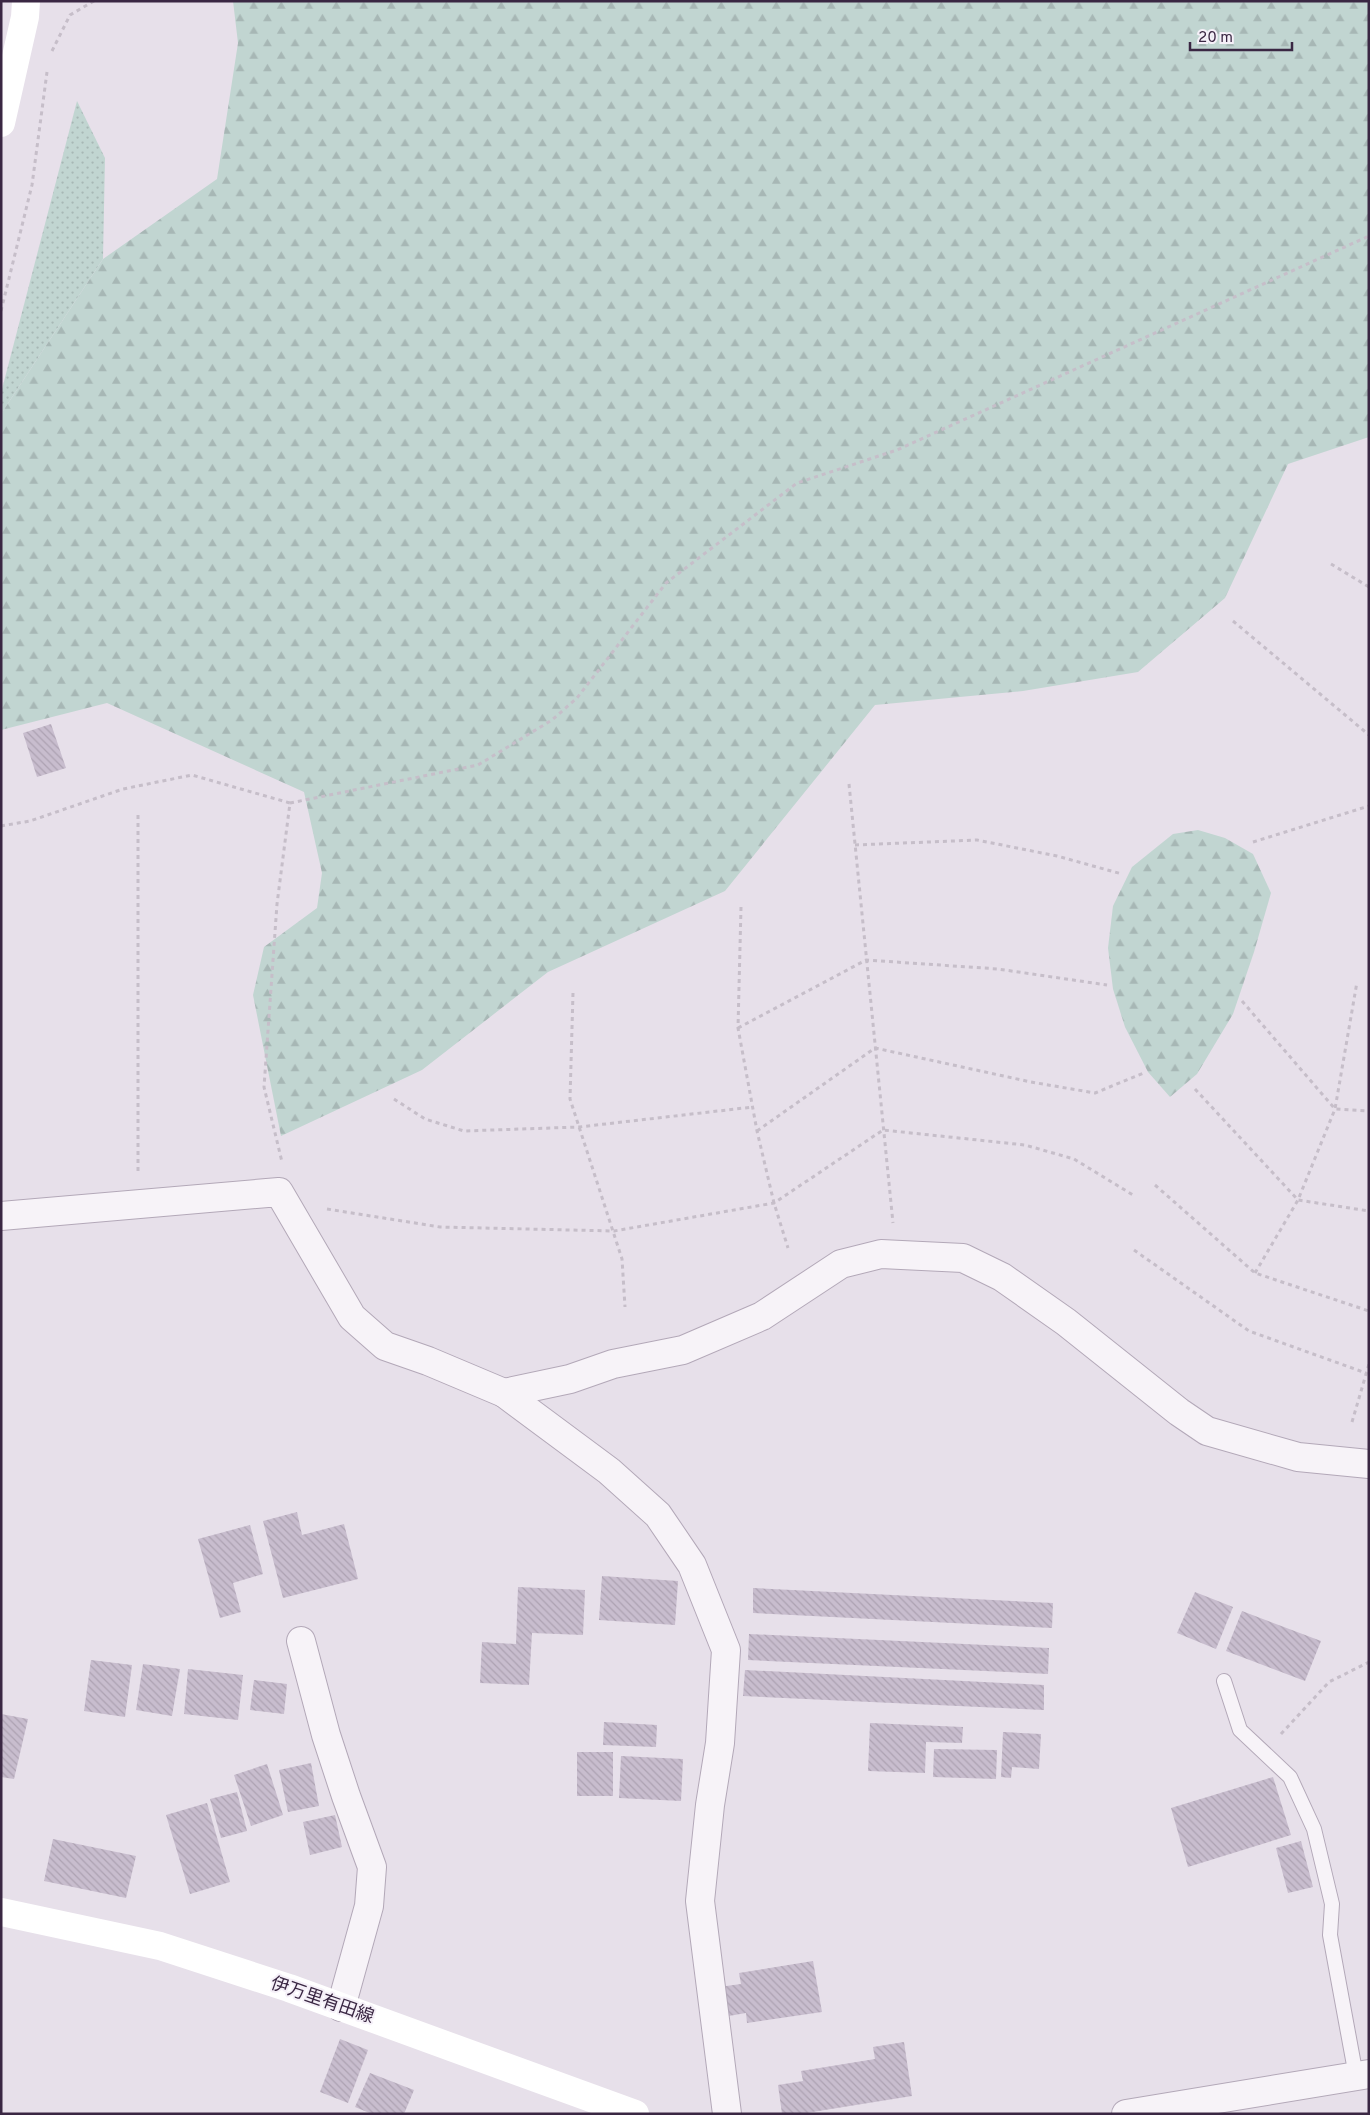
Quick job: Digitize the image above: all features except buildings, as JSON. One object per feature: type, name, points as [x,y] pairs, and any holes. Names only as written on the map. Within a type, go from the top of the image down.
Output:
[{"type":"main road","points":[[1,123],[25,18],[26,1]]},
{"type":"main road","name":"伊万里有田線","points":[[1,1912],[160,1946],[341,2007],[635,2114]]},
{"type":"street","points":[[1,1216],[279,1192],[352,1317],[385,1346],[428,1361],[504,1393],[609,1471],[658,1515],[692,1566],[726,1650],[720,1743],[710,1805],[700,1901],[727,2114]]},
{"type":"street","points":[[504,1393],[570,1379],[613,1364],[682,1350],[762,1316],[841,1264],[880,1254],[964,1258],[1010,1282],[1066,1322],[1179,1412],[1208,1431],[1298,1456],[1369,1464]]},
{"type":"street","points":[[302,1641],[326,1736],[372,1867],[368,1906],[341,2007]]},
{"type":"street","points":[[1126,2114],[1362,2075]]},
{"type":"lane","points":[[1224,1681],[1240,1730],[1266,1751],[1290,1776],[1314,1829],[1332,1904],[1330,1935],[1362,2075]]},
{"type":"path","points":[[50,55],[70,15],[94,1]]},
{"type":"path","points":[[1,311],[32,185],[48,64]]},
{"type":"path","points":[[1,826],[30,821],[123,789],[192,775],[290,804],[478,765],[552,720],[577,698],[666,583],[797,484],[897,450],[1369,236]]},
{"type":"path","points":[[1331,564],[1369,587]]},
{"type":"path","points":[[1233,622],[1369,735]]},
{"type":"path","points":[[849,784],[892,1223]]},
{"type":"path","points":[[279,1192],[285,1172],[264,1087],[276,904],[290,804]]},
{"type":"path","points":[[1254,842],[1369,806]]},
{"type":"path","points":[[138,815],[138,1179]]},
{"type":"path","points":[[855,844],[977,840],[1057,856],[1122,874]]},
{"type":"path","points":[[740,907],[738,1028],[757,1131],[774,1203],[788,1248]]},
{"type":"path","points":[[738,1028],[866,960],[998,969],[1107,985]]},
{"type":"path","points":[[1255,1273],[1298,1200],[1335,1109],[1356,982]]},
{"type":"path","points":[[573,993],[570,1099],[622,1259],[624,1306]]},
{"type":"path","points":[[1242,1001],[1335,1109],[1369,1111]]},
{"type":"path","points":[[757,1131],[875,1048],[1031,1082],[1095,1093],[1146,1072]]},
{"type":"path","points":[[1195,1089],[1298,1200],[1369,1211]]},
{"type":"path","points":[[394,1100],[425,1119],[464,1131],[580,1127],[752,1108]]},
{"type":"path","points":[[319,1208],[440,1227],[614,1231],[774,1203],[883,1130],[1025,1144],[1074,1159],[1133,1195]]},
{"type":"path","points":[[1155,1185],[1255,1273],[1369,1311]]},
{"type":"path","points":[[1134,1250],[1249,1331],[1366,1373]]},
{"type":"path","points":[[1352,1422],[1369,1364]]},
{"type":"path","points":[[1266,1751],[1329,1682],[1369,1662]]},
{"type":"green space","points":[[233,1],[1369,1],[1369,437],[1288,464],[1225,598],[1138,672],[1023,691],[875,705],[725,891],[548,972],[422,1070],[281,1136],[253,995],[264,947],[317,908],[322,873],[304,792],[107,703],[1,730],[1,414],[103,259],[217,179],[238,43]]},
{"type":"green space","points":[[77,101],[105,158],[103,259],[1,414],[1,393]]},
{"type":"green space","points":[[1198,830],[1225,838],[1253,854],[1271,893],[1233,1014],[1197,1074],[1170,1097],[1148,1072],[1125,1027],[1113,989],[1108,948],[1113,906],[1132,867],[1173,834]]}]
